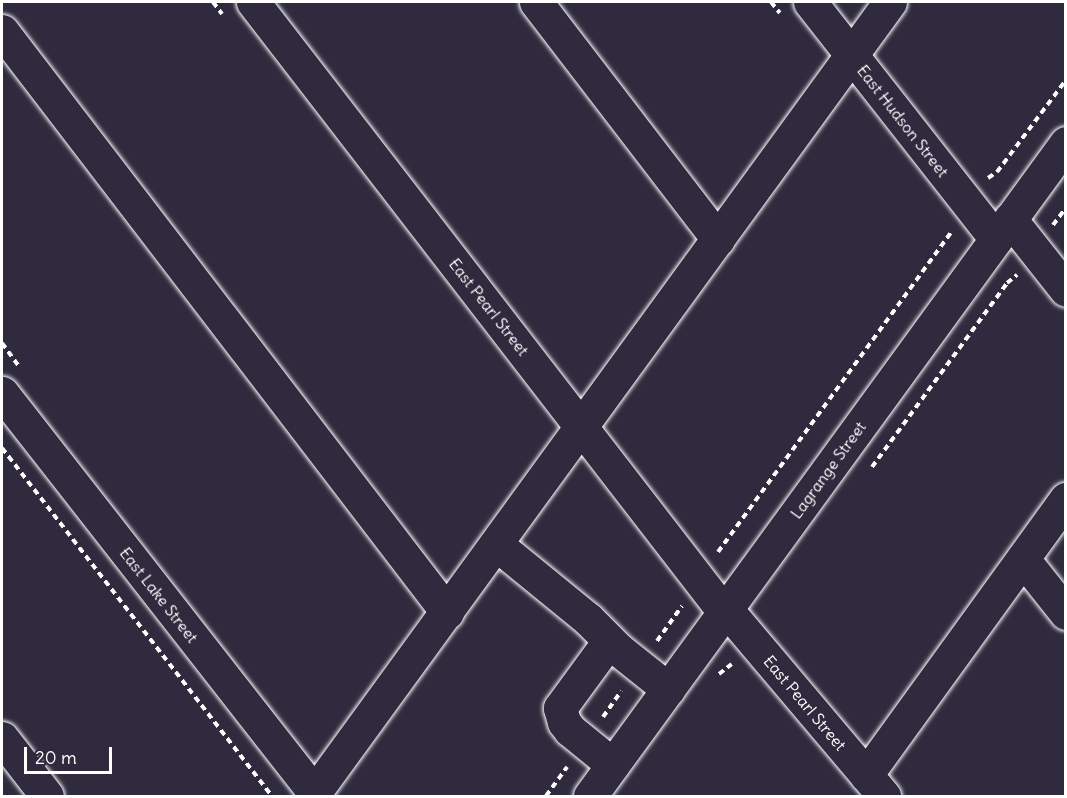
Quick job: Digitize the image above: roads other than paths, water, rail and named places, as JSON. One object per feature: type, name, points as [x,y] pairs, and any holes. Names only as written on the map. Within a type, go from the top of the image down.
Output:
[{"type":"street","name":"East Pearl Street","points":[[254,2],[699,579],[751,638],[871,787]]},
{"type":"street","points":[[536,2],[718,239]]},
{"type":"street","name":"East Hudson Street","points":[[810,2],[970,206],[1034,250],[1065,290]]},
{"type":"street","points":[[315,795],[581,425],[890,2]]},
{"type":"street","points":[[2,31],[447,612]]},
{"type":"street","name":"Lagrange Street","points":[[590,796],[1065,143]]},
{"type":"street","name":"East Lake Street","points":[[2,393],[315,795]]},
{"type":"street","points":[[871,787],[1065,499]]},
{"type":"street","points":[[496,544],[588,619],[609,641],[668,689]]},
{"type":"street","points":[[1023,559],[1065,613]]},
{"type":"street","points":[[609,641],[560,708],[564,722],[584,743],[613,765]]},
{"type":"street","points":[[2,738],[47,796]]}]
